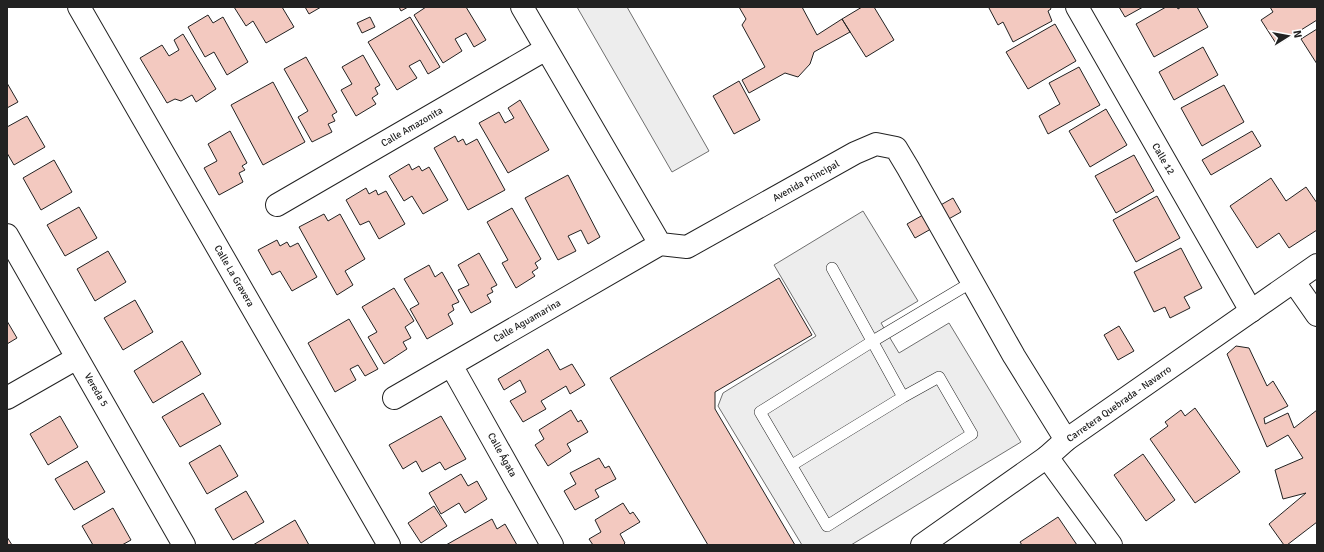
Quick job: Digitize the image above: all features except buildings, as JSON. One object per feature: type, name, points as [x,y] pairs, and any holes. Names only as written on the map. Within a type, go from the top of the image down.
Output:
[{"type":"street","name":"Calle La Gravera","points":[[79,7],[389,545]]},
{"type":"street","points":[[522,7],[660,244]]},
{"type":"street","name":"Calle 12","points":[[1077,7],[1251,311]]},
{"type":"street","name":"Calle Amazonita","points":[[277,205],[546,49]]},
{"type":"street","name":"Avenida Principal","points":[[660,244],[687,247],[855,153],[876,144],[896,148],[1014,356],[1066,440]]},
{"type":"street","name":"Vereda 5","points":[[7,235],[184,545]]},
{"type":"street","name":"Calle Aguamarina","points":[[394,398],[660,244]]},
{"type":"street","name":"Carretera Quebrada - Navarro","points":[[922,545],[1047,457],[1066,440],[1317,265]]},
{"type":"street","points":[[1294,282],[1317,315]]},
{"type":"street","points":[[7,398],[77,358]]},
{"type":"street","name":"Calle Ágata","points":[[451,365],[552,545]]},
{"type":"street","points":[[1047,457],[1111,545]]},
{"type":"lane","points":[[832,268],[903,397]]},
{"type":"lane","points":[[792,465],[903,397],[939,377],[972,434],[827,526],[760,412],[873,341],[972,282]]},
{"type":"shaded area","points":[[577,7],[627,7],[709,151],[672,172]]},
{"type":"shaded area","points":[[863,211],[918,301],[881,323],[899,353],[949,323],[1021,442],[851,545],[802,545],[718,406],[723,393],[816,336],[774,265]]}]
